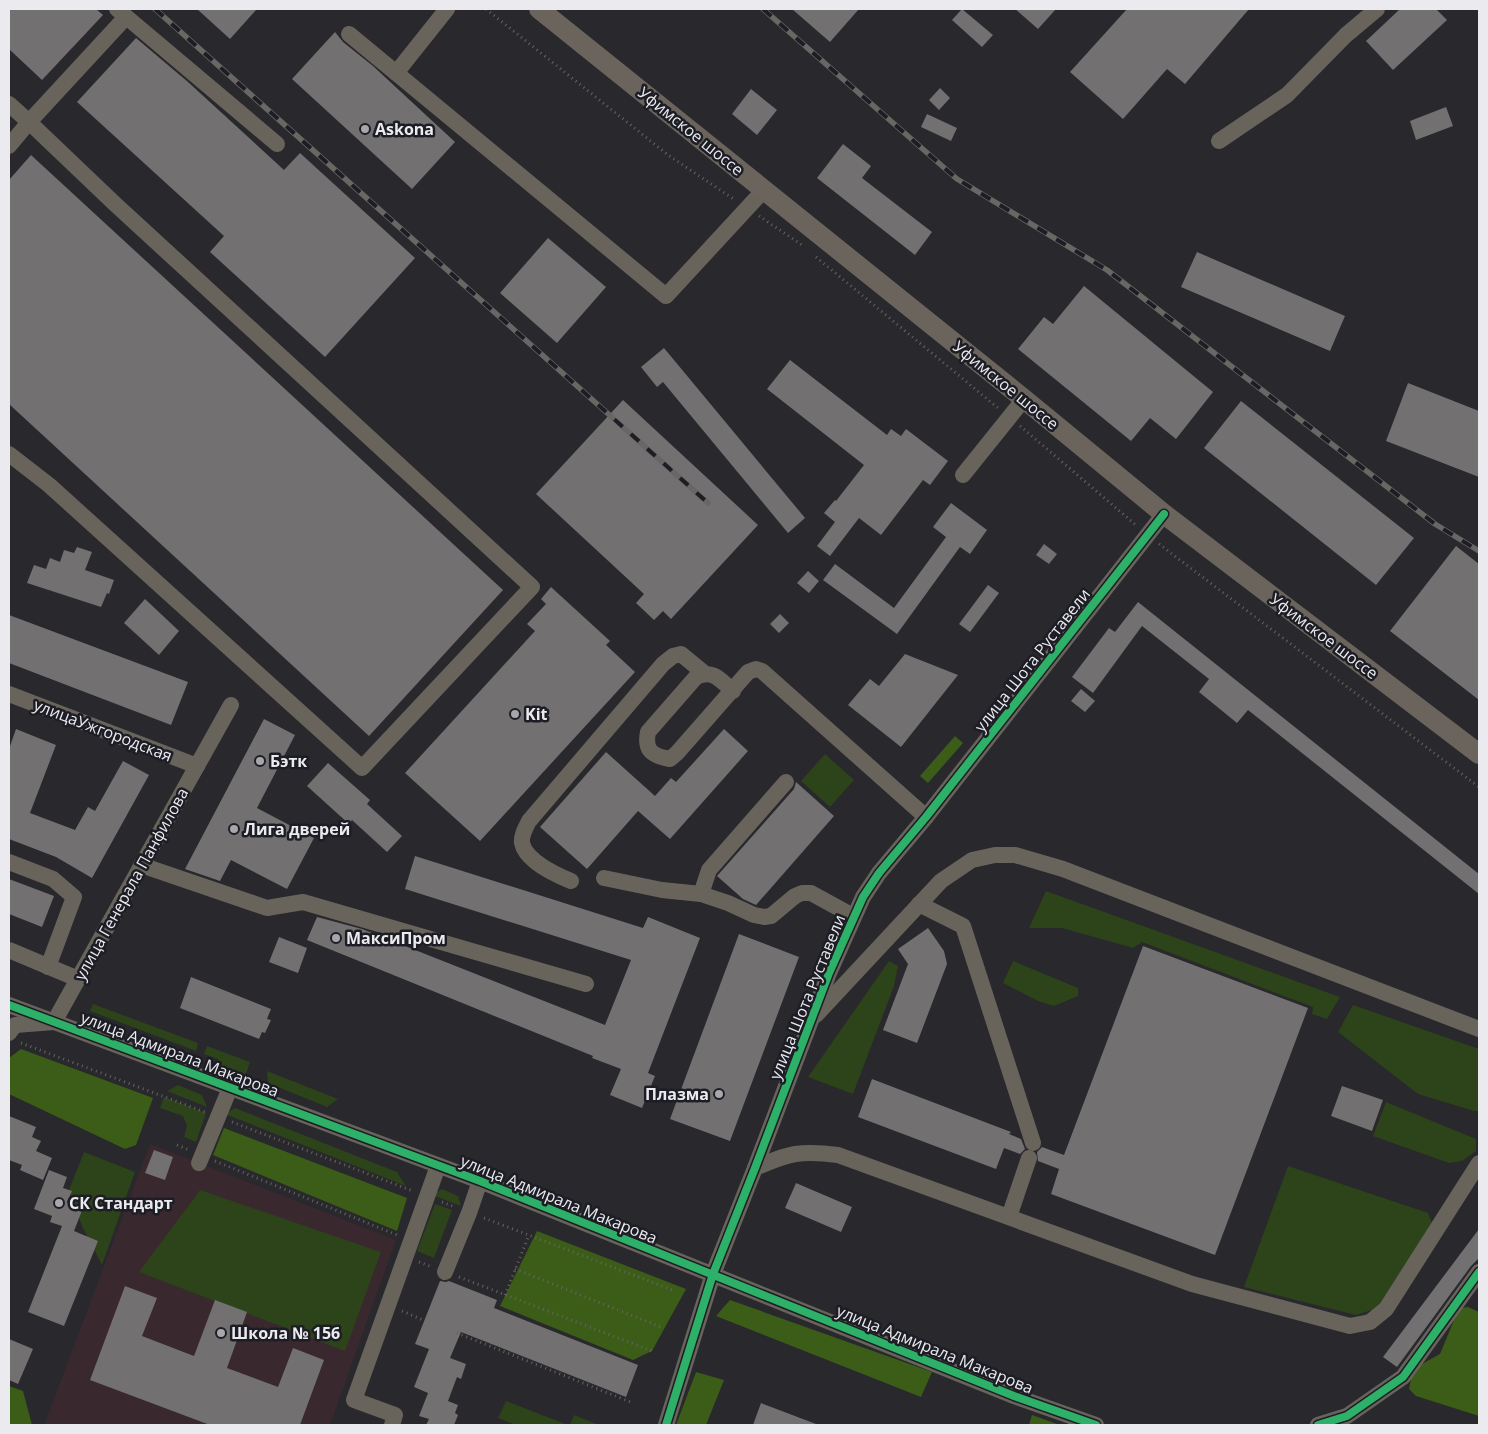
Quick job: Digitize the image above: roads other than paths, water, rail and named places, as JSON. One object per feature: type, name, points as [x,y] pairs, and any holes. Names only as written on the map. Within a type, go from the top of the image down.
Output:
[{"type":"main road","name":"Уфимское шоссе","points":[[538,9],[1024,399],[1164,514],[1479,754]]},
{"type":"street","points":[[396,73],[447,9]]},
{"type":"street","points":[[1219,141],[1287,95],[1346,35],[1377,9]]},
{"type":"street","points":[[9,146],[122,13],[277,144]]},
{"type":"street","points":[[349,34],[666,296],[764,190]]},
{"type":"street","points":[[9,104],[115,204],[532,587],[362,768],[57,492],[9,454]]},
{"type":"street","points":[[963,475],[1024,399]]},
{"type":"street","name":"улица Шота Руставели","points":[[666,1425],[713,1274],[834,958],[863,897],[879,873],[926,817],[1164,514]]},
{"type":"street","points":[[571,881],[557,875],[528,855],[522,843],[524,830],[529,821],[663,664],[673,656],[681,654],[704,673],[715,675],[733,691]]},
{"type":"street","points":[[704,673],[696,676],[648,732],[646,742],[650,750],[658,757],[670,759],[678,754],[748,672],[756,669],[762,671],[926,817]]},
{"type":"street","name":"улицаУжгородская","points":[[9,694],[197,766]]},
{"type":"street","name":"улица Генерала Панфилова","points":[[54,1022],[231,705]]},
{"type":"street","points":[[701,894],[708,870],[786,782]]},
{"type":"street","points":[[811,1020],[941,881],[972,860],[995,855],[1015,855],[1063,869],[1479,1029]]},
{"type":"street","points":[[9,862],[53,879],[74,896],[48,966]]},
{"type":"street","points":[[141,866],[267,908],[304,902],[586,984]]},
{"type":"street","points":[[604,878],[662,890],[701,894],[728,903],[754,915],[764,917],[771,916],[802,893],[811,893],[853,916]]},
{"type":"street","points":[[919,904],[963,926],[1031,1151],[1008,1217]]},
{"type":"street","points":[[9,950],[78,978]]},
{"type":"street","name":"улица Адмирала Макарова","points":[[9,1005],[480,1181],[1014,1396],[1096,1425]]},
{"type":"street","points":[[13,1037],[15,1025],[54,1022]]},
{"type":"street","points":[[200,1159],[230,1088]]},
{"type":"street","points":[[755,1168],[796,1153],[817,1152],[838,1155],[1192,1284],[1350,1326],[1370,1322],[1386,1309],[1479,1163]]},
{"type":"street","points":[[392,1425],[395,1415],[354,1400],[438,1166]]},
{"type":"street","points":[[445,1272],[480,1181]]},
{"type":"street","points":[[1318,1425],[1353,1421],[1403,1377],[1479,1272]]},
{"type":"railway","points":[[155,9],[708,503]]},
{"type":"railway","points":[[763,9],[957,179],[1107,270],[1435,524],[1479,551]]},
{"type":"place","name":"Askona","points":[[365,129]]},
{"type":"place","name":"Kit","points":[[515,714]]},
{"type":"place","name":"Бэтк","points":[[260,761]]},
{"type":"place","name":"Лига дверей","points":[[234,829]]},
{"type":"place","name":"МаксиПром","points":[[336,938]]},
{"type":"place","name":"Плазма","points":[[719,1094]]},
{"type":"place","name":"СК Стандарт","points":[[59,1203]]},
{"type":"place","name":"Школа № 156","points":[[221,1333]]}]
